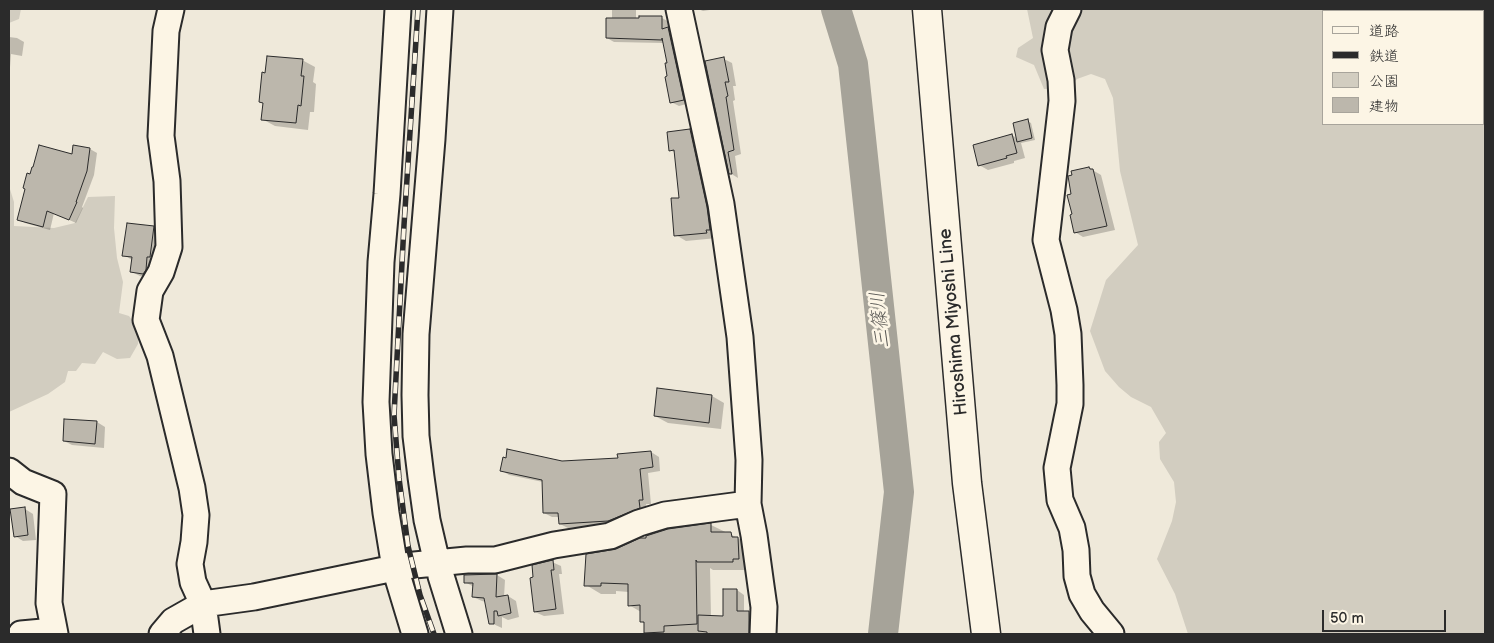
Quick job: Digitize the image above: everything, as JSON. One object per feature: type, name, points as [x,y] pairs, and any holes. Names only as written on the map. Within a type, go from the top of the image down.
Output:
[{"type":"main road","name":"Hiroshima Miyoshi Line","points":[[927,9],[967,483],[986,634]]},
{"type":"street","points":[[171,9],[166,31],[161,136],[167,181],[169,247],[161,272],[150,291],[146,320],[160,356],[192,488],[196,515],[190,564],[193,582],[203,604],[207,634]]},
{"type":"street","points":[[398,9],[381,262],[376,402],[386,513],[395,568],[415,634]]},
{"type":"street","points":[[440,9],[432,139],[416,334],[416,436],[427,520],[439,570],[459,634]]},
{"type":"street","points":[[678,9],[721,204],[740,337],[749,460],[748,504],[762,593],[763,634]]},
{"type":"street","points":[[1068,9],[1059,27],[1055,50],[1061,80],[1062,101],[1046,240],[1064,310],[1068,334],[1070,404],[1057,468],[1060,500],[1072,528],[1082,594],[1092,611],[1111,634]]},
{"type":"street","points":[[9,472],[22,482],[54,494],[49,603],[55,633],[21,634]]},
{"type":"street","points":[[162,634],[173,621],[203,604],[254,597],[395,568],[439,570],[467,560],[495,560],[554,544],[610,536],[639,523],[665,515],[748,504]]},
{"type":"green space","points":[[9,9],[21,9],[19,19],[9,23]]},
{"type":"green space","points":[[1027,9],[1485,9],[1485,634],[1188,634],[1175,594],[1157,559],[1172,521],[1176,502],[1174,482],[1160,459],[1159,442],[1166,433],[1151,407],[1131,397],[1105,371],[1090,331],[1106,280],[1138,245],[1120,171],[1113,98],[1105,79],[1091,74],[1077,79],[1069,88],[1044,89],[1034,65],[1016,57],[1018,48],[1033,38]]},
{"type":"green space","points":[[9,186],[14,202],[14,226],[54,228],[75,223],[88,197],[115,196],[114,228],[117,258],[123,282],[119,313],[129,316],[138,328],[138,344],[130,358],[117,359],[103,352],[95,364],[82,363],[76,371],[68,371],[65,382],[48,394],[9,412]]},
{"type":"building","points":[[639,16],[662,16],[662,29],[668,27],[684,100],[670,103],[665,77],[667,76],[665,63],[667,63],[662,38],[662,40],[606,38],[606,18],[639,18]]},
{"type":"building","points":[[267,56],[303,59],[301,76],[304,76],[301,106],[298,105],[296,123],[261,120],[263,103],[259,102],[262,72],[265,73]]},
{"type":"building","points":[[724,57],[729,82],[725,82],[728,96],[726,97],[734,150],[728,152],[732,174],[729,174],[705,61]]},
{"type":"building","points":[[1028,119],[1032,138],[1017,142],[1013,123]]},
{"type":"building","points":[[690,129],[707,207],[710,230],[706,230],[707,233],[674,236],[671,198],[679,198],[674,150],[669,151],[667,132]]},
{"type":"building","points":[[1012,134],[1017,153],[1006,156],[1007,158],[978,166],[973,145]]},
{"type":"building","points":[[39,145],[72,154],[73,145],[90,148],[87,171],[69,220],[47,211],[43,227],[17,220],[27,173],[30,174],[33,167]]},
{"type":"building","points":[[1089,167],[1093,169],[1107,226],[1074,233],[1067,195],[1071,194],[1068,176],[1072,175],[1071,171]]},
{"type":"building","points":[[127,223],[154,226],[150,257],[147,257],[146,270],[143,274],[130,272],[132,257],[122,256]]},
{"type":"building","points":[[657,388],[712,395],[709,423],[654,416]]},
{"type":"building","points":[[64,419],[97,421],[95,444],[63,441]]},
{"type":"building","points":[[507,449],[562,461],[618,458],[617,454],[651,451],[653,467],[640,469],[643,500],[639,500],[640,508],[608,521],[559,524],[558,513],[543,513],[542,480],[500,471],[503,457],[506,458]]},
{"type":"building","points":[[25,507],[28,535],[14,537],[10,509]]},
{"type":"building","points":[[711,523],[711,532],[731,532],[732,537],[738,537],[739,559],[733,559],[733,562],[697,562],[696,560],[697,624],[664,626],[664,632],[644,633],[644,622],[640,622],[640,605],[628,606],[628,584],[601,583],[601,586],[584,586],[586,554],[616,549],[640,538],[646,538],[646,536],[668,529]]},
{"type":"building","points":[[553,560],[554,570],[551,570],[556,609],[534,612],[530,578],[533,577],[532,565]]},
{"type":"building","points":[[497,574],[496,597],[508,595],[511,613],[498,616],[497,611],[494,611],[494,624],[489,624],[484,598],[472,597],[473,583],[464,583],[464,575]]},
{"type":"building","points":[[723,589],[737,589],[737,611],[749,611],[749,634],[707,634],[707,632],[698,631],[698,615],[723,616]]},
{"type":"waterway","name":"三篠川","points":[[836,9],[853,64],[899,492],[883,634]]},
{"type":"railway","points":[[418,9],[394,415],[399,478],[408,546],[420,595],[434,634]]}]
